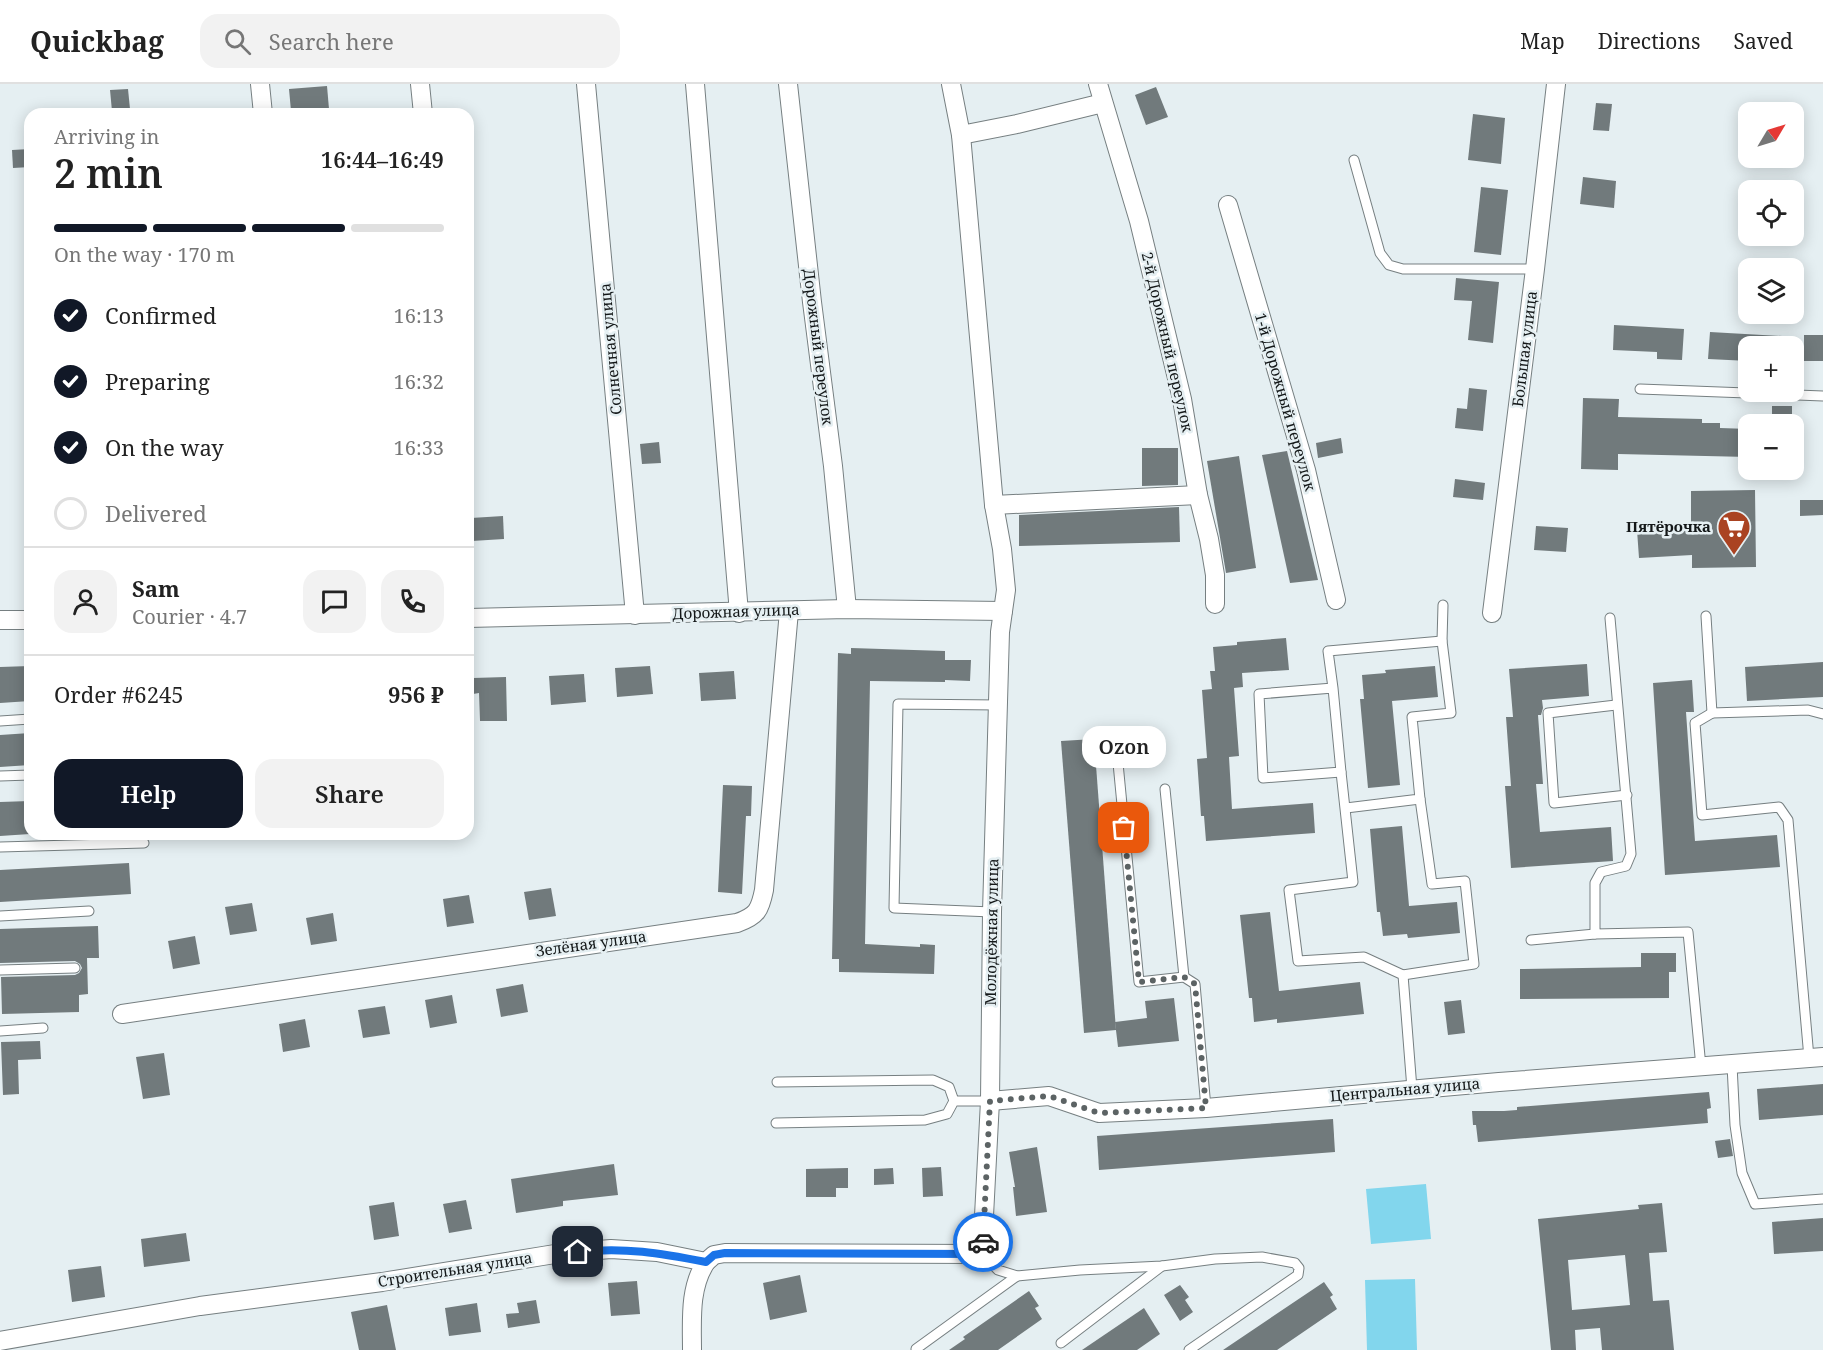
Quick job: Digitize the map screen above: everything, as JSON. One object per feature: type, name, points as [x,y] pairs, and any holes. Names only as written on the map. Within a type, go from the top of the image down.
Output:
[{"type":"street","points":[[260,84],[262,108]]},
{"type":"street","points":[[420,84],[422,108]]},
{"type":"street","name":"Солнечная улица","points":[[586,84],[635,615]]},
{"type":"street","points":[[695,84],[739,613]]},
{"type":"street","name":"Дорожный переулок","points":[[788,84],[833,466],[847,609]]},
{"type":"street","name":"Молодёжная улица","points":[[951,84],[961,135],[994,505],[1006,590],[1000,632],[992,912],[990,1101],[982,1254]]},
{"type":"street","name":"2-й Дорожный переулок","points":[[1098,84],[1139,221],[1182,399],[1198,495],[1215,575],[1215,604]]},
{"type":"street","name":"Большая улица","points":[[1492,613],[1556,84]]},
{"type":"street","points":[[961,135],[1103,103]]},
{"type":"street","name":"1-й Дорожный переулок","points":[[1228,205],[1306,470],[1336,600]]},
{"type":"street","points":[[994,505],[1198,495]]},
{"type":"street","name":"Дорожная улица","points":[[474,618],[847,609],[1003,610]]},
{"type":"street","name":"Зелёная улица","points":[[122,1014],[736,923],[750,919],[760,908],[764,890],[789,611]]},
{"type":"street","points":[[0,620],[24,620]]},
{"type":"street","name":"Центральная улица","points":[[990,1101],[1049,1096],[1099,1113],[1206,1108],[1816,1057]]},
{"type":"street","name":"Строительная улица","points":[[0,1341],[200,1306],[382,1282],[561,1253],[611,1249],[657,1252],[706,1262],[714,1255],[725,1253],[982,1254]]},
{"type":"street","points":[[692,1350],[693,1300],[697,1279],[706,1262]]},
{"type":"lane","points":[[1354,160],[1380,253],[1389,265],[1403,269],[1535,269]]},
{"type":"lane","points":[[1640,388],[1823,396]]},
{"type":"lane","points":[[1442,641],[1328,651],[1353,882],[1290,890],[1298,961],[1364,957],[1402,975],[1474,964],[1465,881],[1432,884],[1420,799],[1412,717],[1451,713],[1442,641],[1443,605]]},
{"type":"lane","points":[[1706,616],[1712,713]]},
{"type":"lane","points":[[1595,934],[1596,883],[1601,872],[1626,866],[1631,854],[1610,618]]},
{"type":"lane","points":[[1333,687],[1259,694],[1263,778],[1341,772]]},
{"type":"lane","points":[[992,912],[894,908],[898,704],[999,705]]},
{"type":"lane","points":[[1616,705],[1548,713],[1554,803],[1627,795]]},
{"type":"lane","points":[[1816,1057],[1788,820],[1779,807],[1702,815],[1695,723],[1712,713],[1808,710],[1823,714]]},
{"type":"lane","points":[[0,721],[24,719]]},
{"type":"lane","points":[[1118,763],[1139,982],[1184,977],[1195,984],[1206,1108]]},
{"type":"lane","points":[[0,776],[24,776]]},
{"type":"lane","points":[[1165,789],[1184,977]]},
{"type":"lane","points":[[1346,808],[1420,799]]},
{"type":"lane","points":[[0,847],[144,843]]},
{"type":"lane","points":[[0,916],[89,911]]},
{"type":"lane","points":[[1531,940],[1595,934],[1688,932],[1701,1067]]},
{"type":"lane","points":[[0,970],[75,968]]},
{"type":"lane","points":[[1402,975],[1412,1089]]},
{"type":"lane","points":[[0,1031],[43,1028]]},
{"type":"lane","points":[[1732,1065],[1735,1125],[1742,1173],[1755,1204],[1823,1199]]},
{"type":"lane","points":[[776,1123],[925,1120],[947,1114],[954,1101],[949,1087],[933,1080],[777,1082]]},
{"type":"lane","points":[[954,1101],[990,1101]]},
{"type":"lane","points":[[982,1254],[998,1270],[1017,1276],[1262,1257],[1295,1263],[1299,1268],[1298,1275],[1189,1350]]},
{"type":"lane","points":[[1061,1343],[1162,1266]]},
{"type":"lane","points":[[916,1349],[1017,1276]]},
{"type":"shaded area","points":[[1426,1184],[1431,1239],[1371,1244],[1366,1189]]},
{"type":"shaded area","points":[[1415,1279],[1417,1350],[1367,1350],[1365,1280]]},
{"type":"building","points":[[327,86],[329,108],[291,108],[289,89]]},
{"type":"building","points":[[1156,87],[1168,117],[1146,125],[1135,95]]},
{"type":"building","points":[[128,89],[130,108],[112,108],[110,90]]},
{"type":"building","points":[[1596,103],[1612,104],[1609,131],[1593,130]]},
{"type":"building","points":[[1473,114],[1505,118],[1501,164],[1468,160]]},
{"type":"building","points":[[24,149],[24,167],[13,168],[12,150]]},
{"type":"building","points":[[1583,177],[1616,181],[1614,208],[1580,204]]},
{"type":"building","points":[[1481,187],[1508,190],[1501,255],[1474,252]]},
{"type":"building","points":[[1456,278],[1499,282],[1493,343],[1468,340],[1472,301],[1454,300]]},
{"type":"building","points":[[1614,325],[1684,329],[1682,360],[1657,359],[1657,352],[1613,350]]},
{"type":"building","points":[[1710,332],[1782,336],[1738,336],[1738,360],[1708,359]]},
{"type":"building","points":[[1823,335],[1823,361],[1804,361],[1804,336]]},
{"type":"building","points":[[1469,388],[1487,390],[1483,431],[1455,428],[1457,408],[1467,409]]},
{"type":"building","points":[[1583,398],[1619,399],[1618,417],[1702,419],[1702,423],[1720,423],[1720,428],[1738,429],[1738,457],[1618,454],[1618,470],[1581,469]]},
{"type":"building","points":[[1772,406],[1792,406],[1792,414],[1772,414]]},
{"type":"building","points":[[1341,438],[1343,453],[1318,458],[1316,443]]},
{"type":"building","points":[[659,442],[661,463],[642,464],[640,444]]},
{"type":"building","points":[[1142,448],[1178,448],[1178,485],[1142,486]]},
{"type":"building","points":[[1287,451],[1318,580],[1290,583],[1262,455]]},
{"type":"building","points":[[1239,456],[1256,568],[1226,573],[1207,461]]},
{"type":"building","points":[[1455,479],[1485,483],[1483,500],[1453,497]]},
{"type":"building","points":[[1755,490],[1756,567],[1692,568],[1692,555],[1639,558],[1637,530],[1691,527],[1691,491]]},
{"type":"building","points":[[1800,500],[1823,500],[1823,515],[1800,516]]},
{"type":"building","points":[[1179,507],[1180,542],[1019,546],[1019,515]]},
{"type":"building","points":[[503,516],[504,539],[474,541],[474,518]]},
{"type":"building","points":[[1536,526],[1568,528],[1566,552],[1534,550]]},
{"type":"building","points":[[1286,638],[1289,670],[1242,673],[1243,687],[1234,688],[1239,756],[1229,757],[1232,809],[1313,803],[1315,833],[1206,841],[1204,816],[1201,816],[1197,759],[1207,758],[1202,690],[1212,689],[1210,671],[1215,671],[1213,647],[1237,645],[1237,642]]},
{"type":"building","points":[[851,648],[945,651],[945,660],[971,660],[970,681],[870,681],[865,944],[920,947],[920,944],[935,945],[934,974],[839,972],[839,959],[832,959],[838,653],[851,654]]},
{"type":"building","points":[[1823,662],[1823,697],[1747,701],[1745,667]]},
{"type":"building","points":[[1587,664],[1589,696],[1542,700],[1543,708],[1541,715],[1538,715],[1543,784],[1536,784],[1540,832],[1611,827],[1613,861],[1511,868],[1505,786],[1511,786],[1506,717],[1513,717],[1509,669]]},
{"type":"building","points":[[24,666],[24,701],[0,703],[0,667]]},
{"type":"building","points":[[650,666],[653,694],[617,697],[615,668]]},
{"type":"building","points":[[1435,666],[1438,697],[1392,701],[1400,785],[1368,788],[1360,699],[1364,699],[1362,675],[1386,673],[1385,670]]},
{"type":"building","points":[[734,671],[736,699],[701,701],[699,673]]},
{"type":"building","points":[[584,674],[586,702],[551,705],[549,676]]},
{"type":"building","points":[[506,677],[507,721],[480,721],[479,693],[474,694],[474,678]]},
{"type":"building","points":[[1692,680],[1694,712],[1686,712],[1695,841],[1777,835],[1780,867],[1665,875],[1653,683]]},
{"type":"building","points":[[24,733],[24,765],[0,767],[0,735]]},
{"type":"building","points":[[1094,739],[1116,1030],[1084,1033],[1061,741]]},
{"type":"building","points":[[723,785],[752,786],[751,816],[746,816],[742,894],[718,892]]},
{"type":"building","points":[[24,801],[24,834],[0,836],[0,802]]},
{"type":"building","points":[[1402,826],[1409,906],[1457,902],[1460,933],[1408,938],[1407,934],[1383,936],[1380,912],[1377,912],[1370,829]]},
{"type":"building","points":[[129,863],[131,894],[0,902],[0,870]]},
{"type":"building","points":[[551,888],[556,916],[529,920],[524,892]]},
{"type":"building","points":[[469,895],[474,923],[447,927],[443,899]]},
{"type":"building","points":[[252,903],[257,931],[230,935],[225,907]]},
{"type":"building","points":[[1270,912],[1279,991],[1360,982],[1364,1014],[1277,1023],[1277,1019],[1254,1022],[1252,998],[1249,998],[1240,915]]},
{"type":"building","points":[[333,913],[337,941],[311,945],[306,918]]},
{"type":"building","points":[[98,926],[99,958],[87,958],[88,994],[79,995],[79,1012],[2,1014],[1,977],[75,975],[82,968],[75,961],[0,963],[0,929]]},
{"type":"building","points":[[195,936],[200,964],[173,969],[168,941]]},
{"type":"building","points":[[1641,953],[1676,953],[1676,972],[1669,972],[1669,998],[1520,999],[1520,969],[1641,967]]},
{"type":"building","points":[[523,984],[528,1012],[501,1017],[496,989]]},
{"type":"building","points":[[452,995],[457,1023],[430,1028],[425,1000]]},
{"type":"building","points":[[1174,998],[1179,1041],[1118,1047],[1115,1022],[1147,1018],[1145,1001]]},
{"type":"building","points":[[1461,1000],[1465,1033],[1448,1035],[1444,1002]]},
{"type":"building","points":[[385,1006],[390,1034],[363,1038],[358,1010]]},
{"type":"building","points":[[305,1019],[310,1047],[283,1052],[279,1024]]},
{"type":"building","points":[[40,1041],[41,1059],[18,1060],[19,1094],[3,1095],[1,1042]]},
{"type":"building","points":[[164,1053],[170,1095],[143,1099],[136,1057]]},
{"type":"building","points":[[1823,1084],[1823,1115],[1759,1120],[1757,1089]]},
{"type":"building","points":[[1709,1092],[1711,1108],[1707,1109],[1708,1123],[1478,1142],[1476,1125],[1473,1125],[1472,1111],[1517,1110],[1517,1107]]},
{"type":"building","points":[[1333,1119],[1335,1152],[1099,1170],[1097,1136]]},
{"type":"building","points":[[1730,1139],[1733,1156],[1718,1158],[1715,1141]]},
{"type":"building","points":[[1037,1147],[1047,1212],[1016,1216],[1013,1187],[1015,1187],[1009,1152]]},
{"type":"building","points":[[614,1164],[618,1195],[563,1201],[563,1206],[516,1213],[511,1179]]},
{"type":"building","points":[[941,1167],[943,1196],[923,1197],[922,1168]]},
{"type":"building","points":[[848,1168],[848,1188],[836,1188],[836,1197],[806,1197],[806,1169]]},
{"type":"building","points":[[893,1168],[894,1184],[874,1185],[874,1169]]},
{"type":"building","points":[[466,1200],[472,1229],[449,1233],[443,1204]]},
{"type":"building","points":[[394,1202],[399,1236],[374,1240],[369,1206]]},
{"type":"building","points":[[1662,1203],[1667,1252],[1649,1253],[1653,1301],[1669,1300],[1674,1350],[1602,1350],[1600,1328],[1575,1330],[1576,1350],[1551,1350],[1538,1219],[1639,1209],[1638,1205]],"holes":[[[1625,1255],[1630,1305],[1572,1310],[1568,1260]]]},
{"type":"building","points":[[1823,1218],[1823,1251],[1774,1254],[1772,1222]]},
{"type":"building","points":[[186,1233],[190,1261],[144,1267],[141,1239]]},
{"type":"building","points":[[101,1266],[105,1297],[72,1302],[68,1270]]},
{"type":"building","points":[[800,1275],[807,1312],[770,1320],[763,1283]]},
{"type":"building","points":[[637,1281],[640,1314],[611,1316],[608,1283]]},
{"type":"building","points":[[1324,1282],[1333,1295],[1330,1297],[1337,1309],[1277,1350],[1223,1350]]},
{"type":"building","points":[[1180,1285],[1189,1297],[1185,1300],[1193,1312],[1180,1321],[1164,1295]]},
{"type":"building","points":[[1029,1291],[1039,1306],[1035,1308],[1042,1319],[998,1350],[949,1350],[965,1339],[963,1337]]},
{"type":"building","points":[[536,1300],[540,1323],[508,1328],[506,1314],[519,1313],[517,1303]]},
{"type":"building","points":[[477,1303],[481,1332],[449,1336],[445,1308]]},
{"type":"building","points":[[387,1305],[396,1350],[359,1350],[351,1312]]},
{"type":"building","points":[[1144,1308],[1160,1334],[1137,1350],[1082,1350]]},
{"type":"way so far","points":[[983,1242],[990,1101],[1049,1096],[1099,1113],[1206,1108],[1195,984],[1184,977],[1139,982],[1124,828]]},
{"type":"place","name":"Пятёрочка","points":[[1734,556]]},
{"type":"place","name":"Ozon","points":[[1124,828]]},
{"type":"route","points":[[578,1252],[611,1249],[657,1252],[706,1262],[714,1255],[725,1253],[982,1254],[983,1242]]}]
